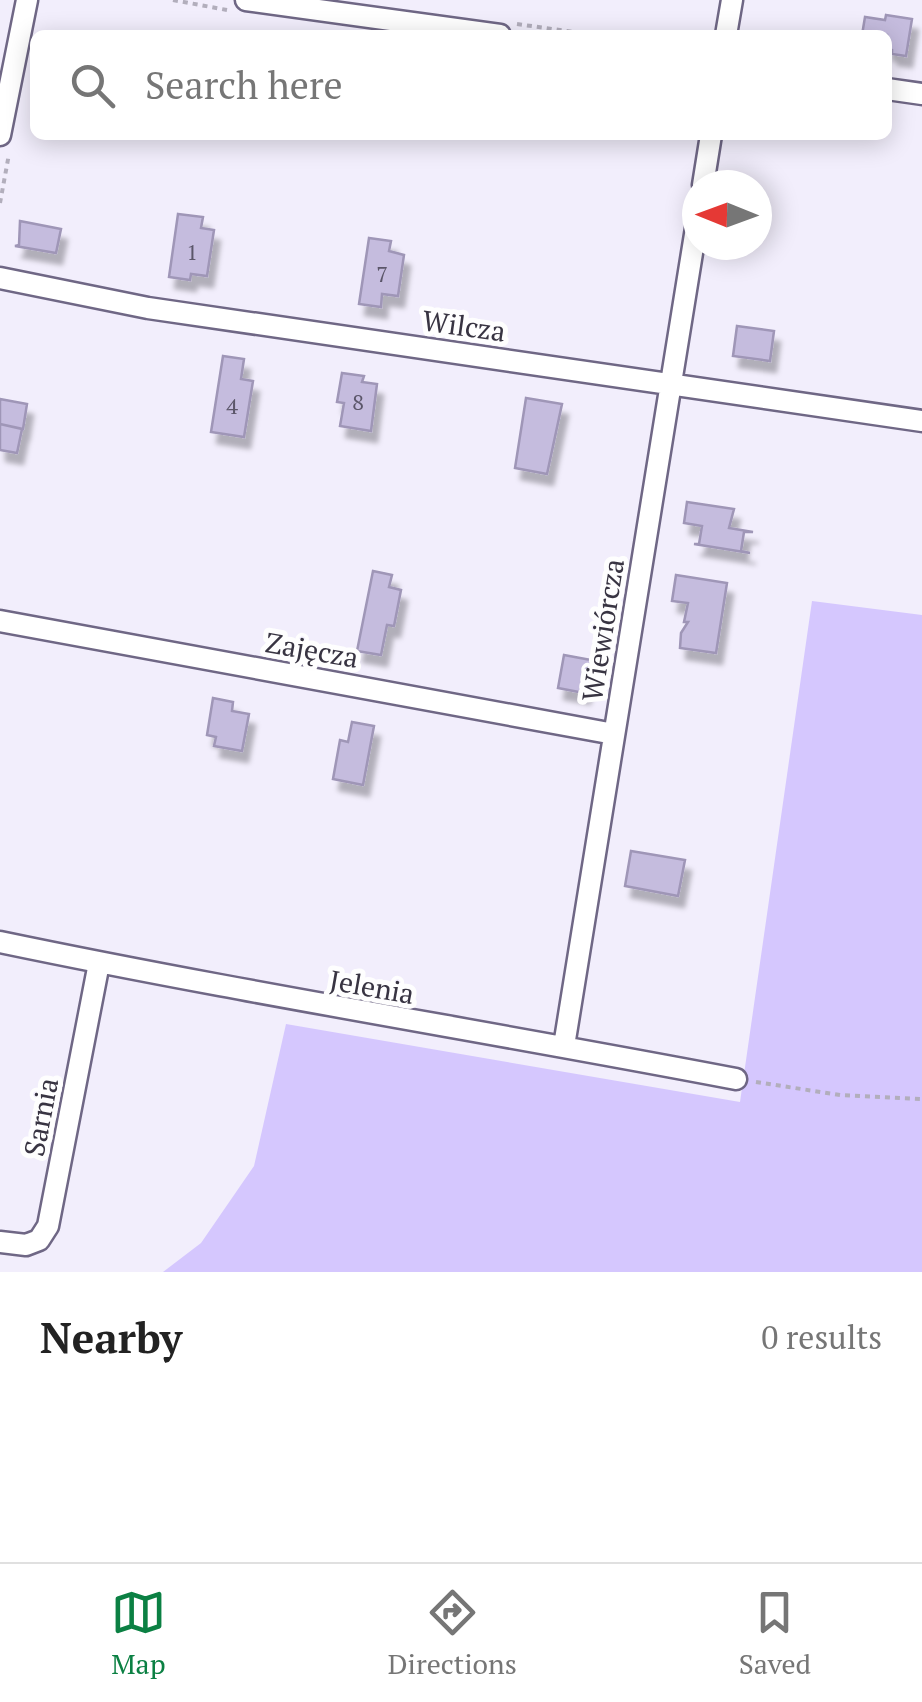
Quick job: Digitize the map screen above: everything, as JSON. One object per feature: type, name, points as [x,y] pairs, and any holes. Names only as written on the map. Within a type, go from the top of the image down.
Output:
[{"type":"street","points":[[0,134],[27,0]]},
{"type":"street","points":[[246,0],[464,30]]},
{"type":"street","points":[[727,30],[732,0]]},
{"type":"street","points":[[892,90],[922,94]]},
{"type":"street","points":[[705,170],[710,140]]},
{"type":"street","name":"Wiewiórcza","points":[[564,1046],[691,260]]},
{"type":"street","name":"Wilcza","points":[[0,278],[148,308],[922,421]]},
{"type":"street","name":"Zajęcza","points":[[0,621],[614,734]]},
{"type":"street","name":"Jelenia","points":[[0,942],[324,1007],[736,1079]]},
{"type":"street","name":"Sarnia","points":[[0,1242],[26,1244],[39,1240],[48,1226],[99,962]]},
{"type":"path","points":[[736,1079],[840,1095],[922,1100]]},
{"type":"shaded area","points":[[812,601],[922,615],[922,1272],[163,1272],[201,1243],[254,1166],[286,1024],[740,1102]]},
{"type":"building","points":[[886,15],[912,19],[906,56],[892,54],[892,30],[863,30],[865,17],[885,20]]},
{"type":"building","points":[[178,214],[203,217],[201,228],[214,230],[207,276],[191,274],[190,280],[169,277]]},
{"type":"building","points":[[20,221],[61,229],[56,253],[15,246],[19,245]]},
{"type":"building","points":[[369,238],[391,241],[389,251],[404,255],[398,296],[382,294],[381,307],[359,304]]},
{"type":"building","points":[[737,326],[774,331],[770,361],[733,356]]},
{"type":"building","points":[[223,356],[244,359],[241,379],[253,381],[244,437],[211,432]]},
{"type":"building","points":[[342,373],[364,376],[362,382],[377,384],[371,431],[340,426],[344,403],[337,402]]},
{"type":"building","points":[[526,398],[562,404],[547,474],[515,468]]},
{"type":"building","points":[[0,399],[27,404],[23,429],[0,424]]},
{"type":"building","points":[[0,424],[22,429],[17,453],[0,450]]},
{"type":"building","points":[[687,502],[734,509],[729,528],[753,532],[744,532],[741,551],[750,553],[694,544],[699,544],[702,526],[684,523]]},
{"type":"building","points":[[373,571],[392,575],[389,587],[401,590],[394,626],[387,625],[381,655],[357,651]]},
{"type":"building","points":[[676,575],[727,583],[716,653],[680,648],[681,633],[688,622],[684,622],[688,603],[672,601]]},
{"type":"building","points":[[564,655],[591,660],[584,693],[558,688]]},
{"type":"building","points":[[213,698],[233,702],[232,711],[249,714],[242,751],[214,746],[216,737],[207,735]]},
{"type":"building","points":[[352,722],[374,726],[363,785],[333,779],[340,740],[348,742]]},
{"type":"building","points":[[631,851],[685,860],[678,896],[625,886]]}]
